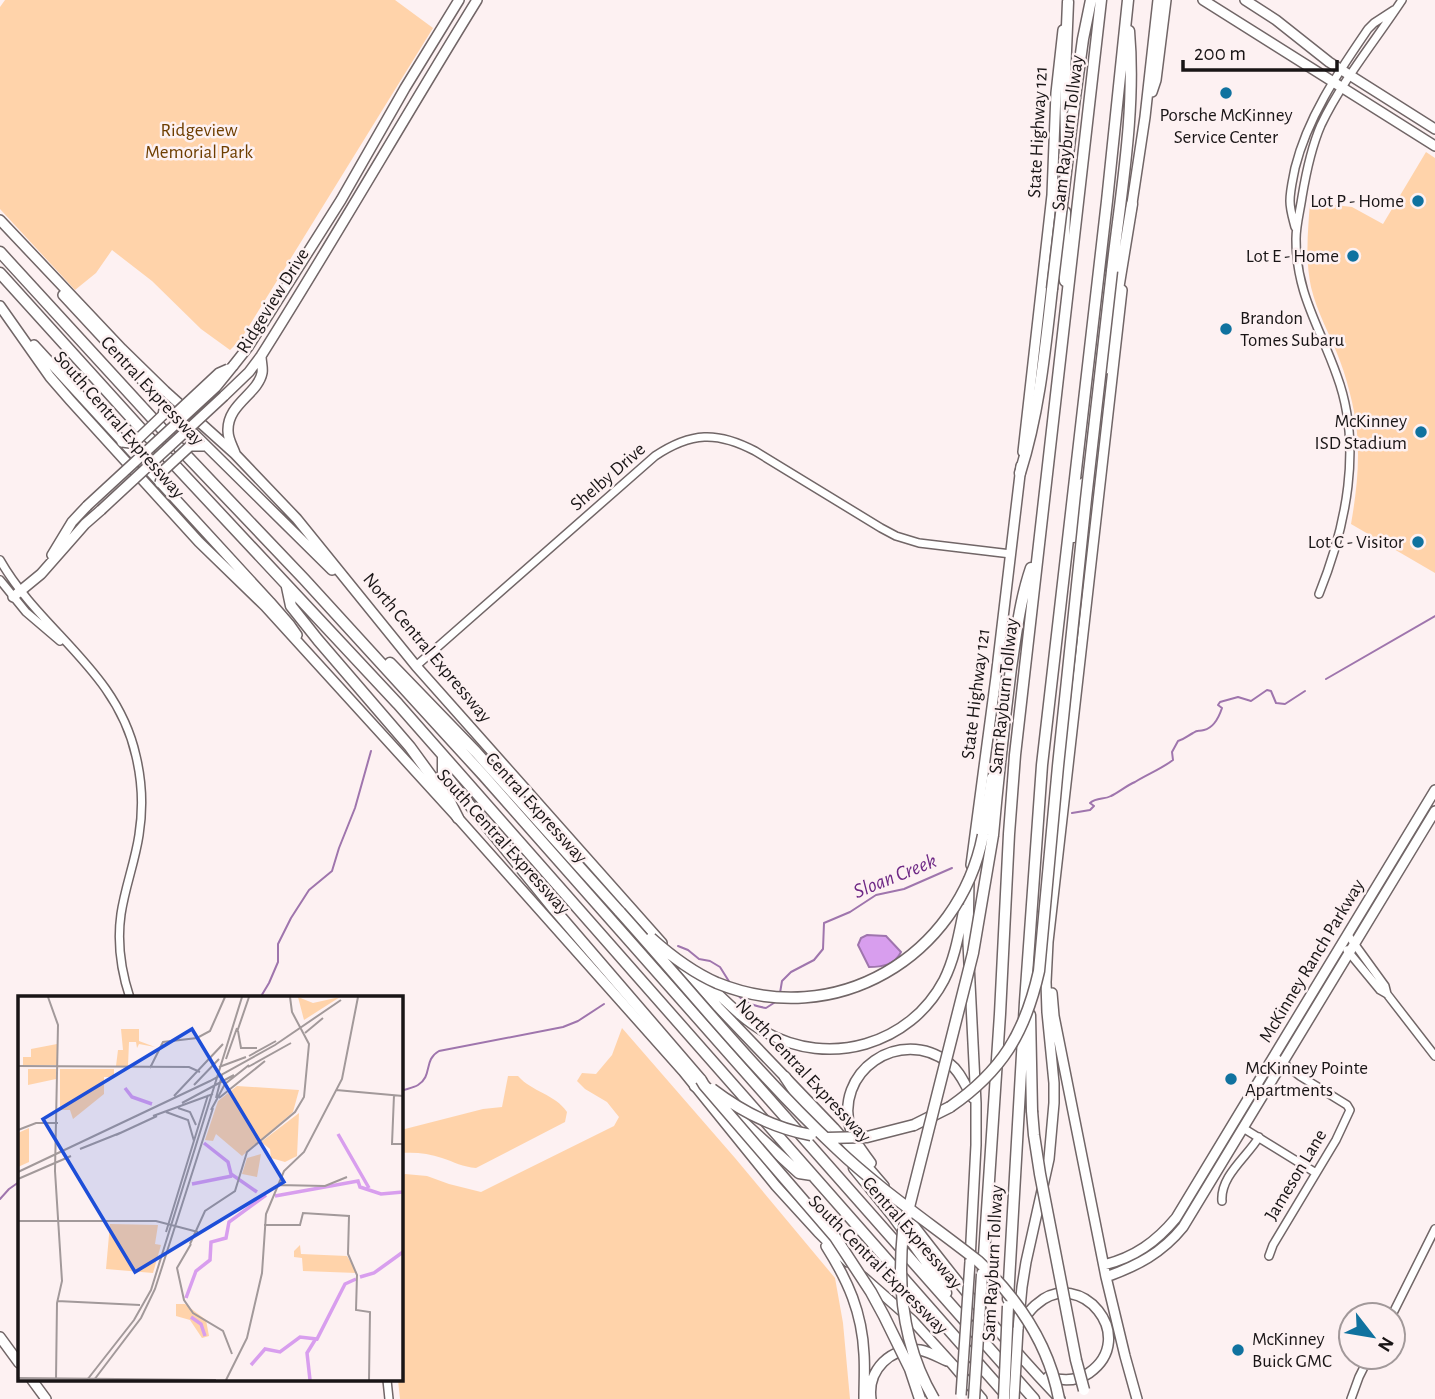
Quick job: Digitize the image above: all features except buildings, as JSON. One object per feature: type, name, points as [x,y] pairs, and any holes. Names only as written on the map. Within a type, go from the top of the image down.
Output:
[{"type":"highway","points":[[1020,473],[1039,399],[1075,97],[1091,0]]},
{"type":"highway","name":"Sam Rayburn Tollway","points":[[974,1399],[1012,795],[1101,0]]},
{"type":"highway","points":[[1067,295],[1063,269],[1068,1]]},
{"type":"highway","points":[[698,1083],[760,1120],[794,1132],[827,1138],[876,1135],[914,1125],[964,1097],[991,1073],[1025,1020],[1038,971],[1130,100],[1132,63],[1128,3]]},
{"type":"highway","name":"Sam Rayburn Tollway","points":[[1004,1399],[1042,765],[1128,3]]},
{"type":"highway","points":[[1064,564],[1080,505],[1132,204]]},
{"type":"highway","name":"Central Expressway","points":[[0,252],[484,776],[1034,1399]]},
{"type":"highway","name":"Central Expressway","points":[[0,273],[68,350],[372,675],[1012,1399]]},
{"type":"highway","points":[[934,1399],[924,1380],[905,1325],[900,1289],[903,1231],[973,953],[1015,642],[1025,586],[1038,551]]},
{"type":"highway","points":[[304,579],[476,752],[813,1126],[852,1163],[993,1275],[1017,1304],[1037,1337],[1060,1399]]},
{"type":"highway","points":[[286,584],[291,606],[410,747],[450,802],[458,818]]},
{"type":"highway","points":[[443,755],[443,772],[513,859],[698,1083],[718,1102],[835,1237],[884,1316],[910,1369],[920,1399]]},
{"type":"highway","points":[[620,912],[694,972],[720,984],[745,992],[776,996],[830,993],[884,974],[909,958],[932,937],[964,892],[988,835]]},
{"type":"highway","points":[[1029,962],[1034,1135],[1076,1360],[1087,1399]]},
{"type":"highway","points":[[785,1077],[805,1107],[893,1216],[943,1285],[951,1304]]},
{"type":"highway","points":[[698,1083],[799,1173],[813,1175]]},
{"type":"main road","name":"Ridgeview Drive","points":[[41,574],[72,522],[177,417],[216,387],[248,347],[341,200],[459,0]]},
{"type":"main road","name":"Ridgeview Drive","points":[[17,594],[41,574],[85,524],[249,372],[312,275],[477,0]]},
{"type":"main road","points":[[1012,1399],[1024,1275],[1049,1159],[1053,1123],[1054,1083],[1046,1012],[1048,942],[1132,204],[1145,117],[1157,12],[1156,0]]},
{"type":"main road","points":[[1145,117],[1156,80],[1166,0]]},
{"type":"main road","points":[[1203,0],[1435,146]]},
{"type":"main road","points":[[1245,0],[1276,20],[1317,53],[1435,129]]},
{"type":"main road","name":"State Highway 121","points":[[961,1398],[976,1145],[968,892],[1011,554],[1052,195],[1056,93],[1068,1]]},
{"type":"main road","points":[[445,23],[458,30]]},
{"type":"main road","name":"North Central Expressway","points":[[0,220],[122,349],[235,454],[297,519],[416,666],[718,1007],[834,1128],[958,1284],[1031,1368]]},
{"type":"main road","points":[[13,234],[26,254],[115,353],[205,446],[354,591]]},
{"type":"main road","points":[[299,267],[312,275]]},
{"type":"main road","name":"South Central Expressway","points":[[0,306],[50,377],[79,411],[199,542],[244,584],[307,652],[698,1083],[776,1186],[818,1232],[913,1321],[982,1399]]},
{"type":"main road","points":[[7,315],[290,625],[307,652]]},
{"type":"main road","points":[[235,454],[228,432],[229,423],[232,414],[262,375],[261,356]]},
{"type":"main road","points":[[122,442],[137,440],[163,415],[165,405]]},
{"type":"main road","points":[[160,483],[163,471],[190,446],[205,446]]},
{"type":"main road","name":"McKinney Ranch Parkway","points":[[1106,1277],[1148,1259],[1170,1242],[1190,1216],[1244,1128],[1345,939],[1435,790]]},
{"type":"main road","name":"McKinney Ranch Parkway","points":[[1104,1265],[1129,1257],[1148,1246],[1180,1212],[1352,948],[1435,811]]},
{"type":"main road","points":[[665,946],[754,1025],[780,1040],[807,1048],[855,1047],[892,1034],[921,1012],[933,998],[952,961],[968,892]]},
{"type":"main road","points":[[1052,912],[1051,989],[1054,1016],[1106,1277],[1137,1399]]},
{"type":"main road","points":[[878,1180],[874,1166],[856,1143],[848,1114],[853,1086],[868,1065],[891,1052],[904,1049],[929,1052],[950,1063],[958,1071],[976,1103]]},
{"type":"main road","points":[[1170,1242],[1170,1232],[1181,1216],[1180,1212]]},
{"type":"main road","points":[[818,1232],[843,1273],[857,1309],[862,1330],[864,1399]]},
{"type":"main road","points":[[1020,1323],[1038,1302],[1050,1296],[1073,1294],[1091,1302],[1108,1327],[1108,1345],[1102,1359],[1086,1375],[1060,1381],[1031,1368]]},
{"type":"main road","points":[[1,1341],[18,1362]]},
{"type":"main road","points":[[871,1399],[875,1373],[881,1363],[899,1352],[926,1351],[953,1365]]},
{"type":"main road","points":[[1031,1368],[1060,1399]]},
{"type":"main road","points":[[33,1382],[46,1399]]},
{"type":"street","points":[[1296,232],[1307,172],[1322,124],[1343,87],[1402,0]]},
{"type":"street","points":[[1319,594],[1342,523],[1348,479],[1348,431],[1338,378],[1305,299],[1290,201],[1296,163],[1307,130],[1333,81],[1368,29],[1397,8]]},
{"type":"street","name":"Shelby Drive","points":[[416,666],[655,456],[687,440],[714,437],[737,442],[904,539],[1011,554]]},
{"type":"street","points":[[0,560],[17,594],[36,622],[82,660],[113,698],[130,735],[137,759],[141,808],[139,836],[120,925],[122,969],[129,996]]},
{"type":"street","points":[[0,580],[17,594]]},
{"type":"street","points":[[1345,939],[1380,990],[1387,994],[1435,1056]]},
{"type":"street","name":"Jameson Lane","points":[[1269,1256],[1336,1140],[1350,1110],[1345,1103],[1279,1060]]},
{"type":"street","points":[[1244,1128],[1316,1173]]},
{"type":"street","points":[[1222,1201],[1224,1186],[1259,1137]]},
{"type":"street","points":[[1399,1301],[1435,1229]]},
{"type":"street","points":[[1352,1399],[1362,1371]]},
{"type":"green space","name":"Ridgeview Memorial Park","points":[[5,0],[395,0],[433,28],[241,339],[230,350],[201,329],[152,281],[112,250],[96,273],[75,290],[0,209],[0,7]]},
{"type":"green space","points":[[1426,152],[1435,158],[1435,573],[1351,524],[1358,463],[1355,417],[1342,366],[1314,297],[1308,255],[1310,202],[1352,207],[1383,224]]},
{"type":"green space","points":[[622,1028],[835,1278],[843,1323],[850,1399],[400,1399],[402,1176],[405,1174],[427,1176],[481,1192],[614,1126],[619,1117],[607,1102],[577,1081],[582,1073],[596,1074],[612,1055]]},
{"type":"green space","points":[[508,1076],[518,1076],[556,1101],[567,1112],[565,1122],[476,1168],[432,1155],[402,1153],[402,1130],[483,1109],[502,1107]]},
{"type":"shaded area","points":[[867,935],[886,936],[901,952],[888,964],[869,967],[858,945],[861,938]]},
{"type":"waterway","name":"Sloan Creek","points":[[1326,679],[1435,616]]},
{"type":"waterway","name":"Sloan Creek","points":[[1072,813],[1090,810],[1094,806],[1090,803],[1093,801],[1111,796],[1173,760],[1172,752],[1178,741],[1196,731],[1207,729],[1215,722],[1222,708],[1218,705],[1220,702],[1238,697],[1251,701],[1267,690],[1271,691],[1276,703],[1285,704],[1305,691]]},
{"type":"waterway","points":[[261,996],[278,962],[278,944],[291,918],[309,890],[332,871],[355,808],[371,751]]},
{"type":"waterway","name":"Sloan Creek","points":[[780,993],[782,981],[791,972],[814,960],[823,949],[824,923],[850,912],[876,895],[904,889],[952,868]]},
{"type":"waterway","name":"Sloan Creek","points":[[678,946],[699,959],[720,967],[730,983]]},
{"type":"waterway","name":"Sloan Creek","points":[[737,994],[746,1002],[766,1008],[777,1001]]},
{"type":"waterway","name":"Sloan Creek","points":[[402,1091],[423,1081],[431,1059],[439,1051],[563,1027],[578,1021],[604,1004]]},
{"type":"waterway","name":"Sloan Creek","points":[[0,1199],[18,1183]]},
{"type":"place","name":"Porsche McKinney Service Center","points":[[1226,93]]},
{"type":"place","name":"Lot P - Home","points":[[1418,201]]},
{"type":"place","name":"Lot E - Home","points":[[1353,256]]},
{"type":"place","name":"Brandon Tomes Subaru","points":[[1226,329]]},
{"type":"place","name":"McKinney ISD Stadium","points":[[1421,432]]},
{"type":"place","name":"Lot C - Visitor","points":[[1418,542]]},
{"type":"place","name":"McKinney Pointe Apartments","points":[[1231,1079]]},
{"type":"place","name":"McKinney Buick GMC","points":[[1238,1350]]}]
